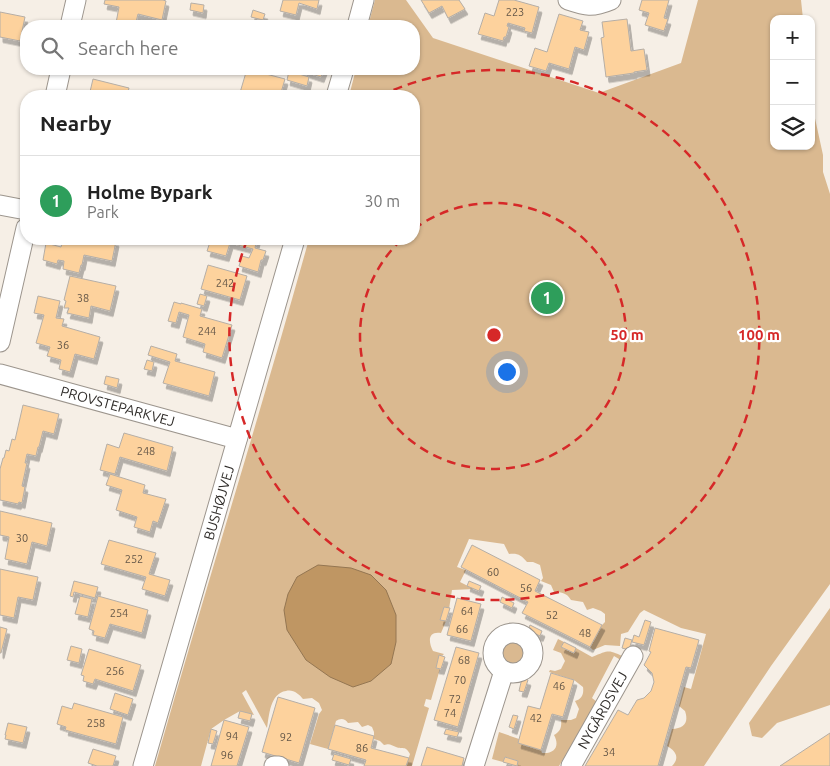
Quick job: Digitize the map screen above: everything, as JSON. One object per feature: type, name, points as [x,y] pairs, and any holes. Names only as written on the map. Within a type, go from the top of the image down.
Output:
[{"type":"street","points":[[359,20],[364,0]]},
{"type":"street","points":[[568,0],[588,6],[602,4],[611,0]]},
{"type":"street","points":[[70,1],[70,20]]},
{"type":"street","points":[[56,90],[60,75]]},
{"type":"street","points":[[338,90],[342,75]]},
{"type":"street","points":[[0,204],[20,209]]},
{"type":"street","points":[[0,342],[22,245]]},
{"type":"street","name":"BUSHØJVEJ","points":[[142,766],[293,245]]},
{"type":"street","name":"PROVSTEPARKVEJ","points":[[0,374],[237,439]]},
{"type":"street","name":"NYGÅRDSVEJ","points":[[571,766],[633,656]]},
{"type":"street","points":[[474,766],[504,671]]},
{"type":"street","points":[[274,766],[279,766]]},
{"type":"shaded area","points":[[375,0],[406,0],[433,38],[599,93],[681,63],[698,0],[801,0],[803,15],[770,15],[770,150],[815,150],[815,118],[823,155],[823,172],[830,194],[830,584],[771,666],[704,766],[672,766],[676,760],[676,755],[667,746],[672,729],[682,726],[686,722],[685,711],[679,706],[684,687],[691,689],[706,634],[681,628],[644,610],[628,632],[621,634],[620,646],[605,645],[593,650],[590,647],[605,622],[605,614],[593,608],[587,610],[583,602],[571,600],[564,593],[554,592],[551,585],[541,581],[543,578],[540,565],[527,562],[517,554],[509,554],[504,544],[469,539],[457,567],[466,570],[460,582],[474,589],[452,590],[449,609],[444,607],[441,619],[446,621],[441,633],[431,635],[430,644],[433,651],[444,654],[440,655],[436,668],[440,669],[431,700],[426,699],[424,706],[429,708],[412,766],[406,766],[410,754],[407,750],[389,744],[384,745],[374,739],[372,727],[368,725],[362,727],[358,722],[348,723],[342,719],[336,721],[328,749],[310,744],[322,710],[319,703],[312,698],[303,699],[293,691],[281,693],[273,700],[267,728],[246,690],[242,693],[254,715],[240,711],[211,729],[201,766],[155,766],[307,245],[420,245],[420,90],[351,90],[354,75],[420,75],[420,20],[370,20]]},
{"type":"shaded area","points":[[318,565],[351,568],[371,575],[386,590],[396,615],[396,642],[391,664],[371,681],[353,687],[330,677],[306,660],[287,630],[284,610],[288,594],[297,577]]},
{"type":"shaded area","points":[[830,608],[830,705],[777,723],[762,738],[752,736],[749,723]]},
{"type":"shaded area","points":[[558,639],[564,642],[561,647],[573,653],[576,648],[592,657],[610,652],[627,658],[624,662],[614,656],[592,698],[597,702],[559,766],[517,766],[518,761],[505,757],[503,762],[492,759],[499,732],[519,739],[518,743],[546,753],[553,751],[556,746],[554,735],[560,729],[561,720],[576,718],[579,709],[575,701],[582,696],[583,687],[574,680],[549,672],[550,670],[561,669],[565,661],[561,653],[553,650]]},
{"type":"shaded area","points":[[514,641],[523,645],[527,654],[523,663],[514,667],[505,663],[501,654],[505,645]]},
{"type":"building","points":[[105,0],[166,1],[162,20],[138,14],[136,20],[117,20],[119,7],[104,4]]},
{"type":"building","points":[[283,0],[319,0],[317,9],[299,3],[296,15],[280,11]]},
{"type":"building","points":[[421,0],[459,0],[465,9],[448,18],[442,6],[429,13]]},
{"type":"building","points":[[499,0],[514,0],[539,7],[532,33],[524,31],[525,28],[508,23],[507,26],[509,27],[503,41],[478,34],[485,13],[494,16]]},
{"type":"building","points":[[642,0],[669,0],[664,18],[668,19],[664,31],[645,25],[649,13],[639,10]]},
{"type":"building","points":[[191,3],[204,5],[203,13],[190,10]]},
{"type":"building","points":[[253,10],[265,14],[263,20],[251,17]]},
{"type":"building","points":[[0,12],[25,17],[24,20],[20,20],[20,41],[0,37]]},
{"type":"building","points":[[559,14],[583,21],[580,30],[589,32],[584,50],[575,47],[569,69],[549,63],[546,71],[529,66],[535,48],[547,52]]},
{"type":"building","points":[[627,19],[631,51],[644,49],[647,70],[606,77],[601,38],[604,37],[602,22]]},
{"type":"building","points":[[245,75],[270,75],[285,79],[282,90],[241,90]]},
{"type":"building","points":[[288,75],[309,77],[307,86],[287,80]]},
{"type":"building","points":[[93,79],[129,88],[128,90],[90,90]]},
{"type":"building","points":[[46,245],[61,247],[62,245],[115,245],[112,261],[84,255],[79,273],[63,269],[64,261],[58,260],[57,264],[43,260]]},
{"type":"building","points":[[209,245],[229,245],[226,256],[207,251]]},
{"type":"building","points":[[238,245],[256,245],[255,248],[266,251],[258,272],[239,266],[242,256],[249,258],[253,249]]},
{"type":"building","points":[[208,265],[247,276],[240,300],[201,289]]},
{"type":"building","points":[[70,276],[116,286],[110,311],[91,306],[89,318],[67,313],[69,308],[64,308],[66,301],[64,300]]},
{"type":"building","points":[[200,294],[207,296],[204,306],[197,304]]},
{"type":"building","points":[[38,296],[60,301],[56,318],[64,319],[62,326],[100,337],[94,359],[75,354],[70,372],[59,369],[61,360],[47,356],[50,347],[36,343],[44,315],[34,313]]},
{"type":"building","points":[[174,302],[202,309],[200,316],[232,325],[222,358],[203,352],[205,344],[183,337],[189,315],[179,312],[176,323],[168,321]]},
{"type":"building","points":[[151,346],[177,354],[175,361],[215,372],[209,396],[163,383],[170,362],[148,355]]},
{"type":"building","points":[[147,360],[154,362],[152,371],[144,369]]},
{"type":"building","points":[[106,376],[119,379],[117,388],[104,384]]},
{"type":"building","points":[[23,405],[59,414],[54,434],[43,431],[36,456],[27,454],[22,486],[25,487],[22,503],[19,502],[18,504],[0,500],[0,469],[6,450],[9,451],[12,439],[15,440]]},
{"type":"building","points":[[124,433],[173,447],[167,471],[120,457],[115,474],[100,470],[107,444],[119,448]]},
{"type":"building","points":[[110,474],[145,485],[143,493],[166,499],[158,523],[153,521],[150,532],[134,527],[137,517],[116,510],[122,490],[106,485]]},
{"type":"building","points":[[0,511],[52,523],[47,546],[32,542],[27,564],[5,559],[9,537],[0,535]]},
{"type":"building","points":[[109,540],[156,553],[149,574],[170,580],[165,596],[142,589],[146,577],[101,564]]},
{"type":"building","points":[[472,545],[540,580],[535,591],[602,625],[590,647],[522,613],[528,602],[461,567]]},
{"type":"building","points":[[0,569],[38,577],[33,600],[18,597],[14,618],[0,615]]},
{"type":"building","points":[[74,581],[98,587],[95,598],[74,592],[73,597],[70,596]]},
{"type":"building","points":[[469,581],[481,586],[479,591],[467,586]]},
{"type":"building","points":[[80,596],[92,599],[88,617],[75,614]]},
{"type":"building","points":[[98,596],[148,610],[142,633],[110,624],[105,638],[93,635],[94,631],[89,629]]},
{"type":"building","points":[[502,597],[514,603],[512,608],[500,602]]},
{"type":"building","points":[[457,598],[481,604],[471,641],[447,635]]},
{"type":"building","points":[[444,607],[450,608],[446,621],[440,620]]},
{"type":"building","points":[[645,620],[651,622],[644,645],[632,642],[634,635],[639,637]]},
{"type":"building","points":[[530,625],[542,631],[540,636],[528,630]]},
{"type":"building","points":[[0,627],[7,629],[1,653],[0,653]]},
{"type":"building","points":[[655,628],[699,640],[691,668],[686,667],[658,766],[585,766],[618,710],[628,715],[637,700],[644,698],[651,691],[654,682],[652,673],[644,665],[651,652],[649,651]]},
{"type":"building","points":[[625,638],[632,640],[629,650],[622,648]]},
{"type":"building","points":[[564,642],[576,648],[574,653],[561,647]]},
{"type":"building","points":[[71,646],[82,649],[79,663],[67,660]]},
{"type":"building","points":[[456,647],[479,653],[458,727],[434,720]]},
{"type":"building","points":[[89,649],[141,665],[133,691],[95,679],[93,684],[83,681],[84,676],[81,675]]},
{"type":"building","points":[[439,655],[445,657],[441,669],[436,668]]},
{"type":"building","points":[[551,673],[574,680],[563,717],[552,714],[541,750],[518,743],[528,706],[540,709]]},
{"type":"building","points":[[522,678],[528,680],[524,692],[519,691]]},
{"type":"building","points":[[115,693],[133,699],[128,715],[110,709]]},
{"type":"building","points":[[278,697],[315,708],[299,763],[262,752]]},
{"type":"building","points":[[74,703],[123,717],[116,744],[65,730],[66,727],[57,724],[62,706],[72,709]]},
{"type":"building","points":[[240,711],[252,714],[250,721],[238,718]]},
{"type":"building","points":[[513,715],[518,716],[514,729],[509,727]]},
{"type":"building","points":[[224,720],[249,727],[237,766],[211,766]]},
{"type":"building","points":[[8,723],[27,727],[23,743],[5,739]]},
{"type":"building","points":[[335,725],[374,736],[371,748],[409,758],[406,766],[364,766],[366,760],[328,749]]},
{"type":"building","points":[[211,729],[217,731],[213,744],[208,743]]},
{"type":"building","points":[[446,729],[459,732],[457,737],[444,734]]},
{"type":"building","points":[[830,733],[830,766],[780,766]]},
{"type":"building","points":[[427,747],[464,758],[462,766],[421,766]]},
{"type":"building","points":[[93,749],[116,756],[113,766],[97,766],[88,763]]},
{"type":"building","points":[[334,754],[351,759],[349,765],[332,760]]},
{"type":"building","points":[[505,757],[518,761],[517,766],[503,762]]},
{"type":"place","name":"Holme Bypark","points":[[547,298]]}]
